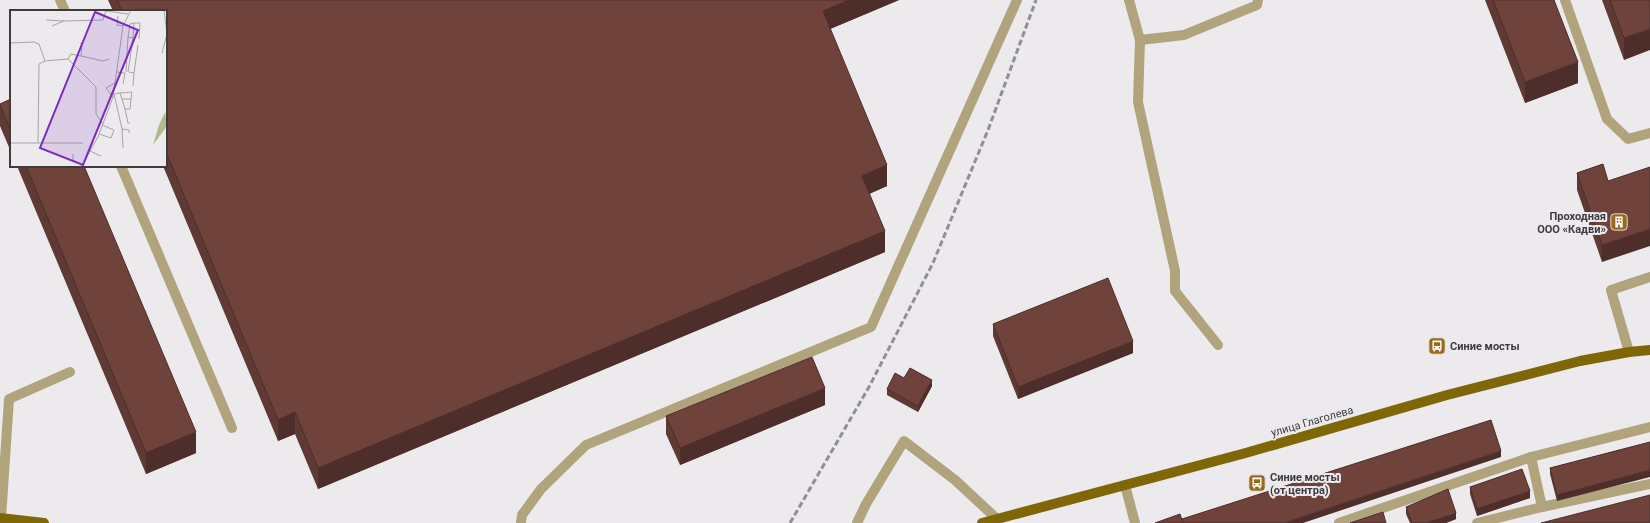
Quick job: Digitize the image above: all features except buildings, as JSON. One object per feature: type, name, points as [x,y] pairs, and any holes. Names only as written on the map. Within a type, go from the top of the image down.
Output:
[{"type":"main road","name":"улица Глаголева","points":[[982,523],[1242,454],[1447,395],[1580,361],[1629,352],[1650,350]]},
{"type":"main road","points":[[0,518],[44,523]]},
{"type":"lane","points":[[60,0],[65,10]]},
{"type":"lane","points":[[522,523],[522,515],[541,490],[586,445],[871,327],[1017,0]]},
{"type":"lane","points":[[1129,0],[1140,40],[1138,102],[1175,272],[1175,291],[1218,345]]},
{"type":"lane","points":[[1140,40],[1184,35],[1257,5],[1258,0]]},
{"type":"lane","points":[[1565,0],[1607,119],[1628,139],[1650,133]]},
{"type":"lane","points":[[121,167],[232,428]]},
{"type":"lane","points":[[1629,352],[1611,290],[1650,277]]},
{"type":"lane","points":[[0,518],[8,399],[70,372]]},
{"type":"lane","points":[[1339,523],[1531,457],[1650,428]]},
{"type":"lane","points":[[857,523],[866,504],[904,442],[955,480],[997,519]]},
{"type":"lane","points":[[1531,457],[1542,507]]},
{"type":"lane","points":[[1477,523],[1542,507],[1650,484]]},
{"type":"lane","points":[[1125,485],[1135,523]]},
{"type":"railway","points":[[790,523],[869,387],[933,263],[988,130],[1036,0]]},
{"type":"place","name":"Проходная ООО «Кадви»","points":[[1619,222]]},
{"type":"place","name":"Синие мосты","points":[[1437,346]]},
{"type":"place","name":"Синие мосты (от центра)","points":[[1257,483]]}]
